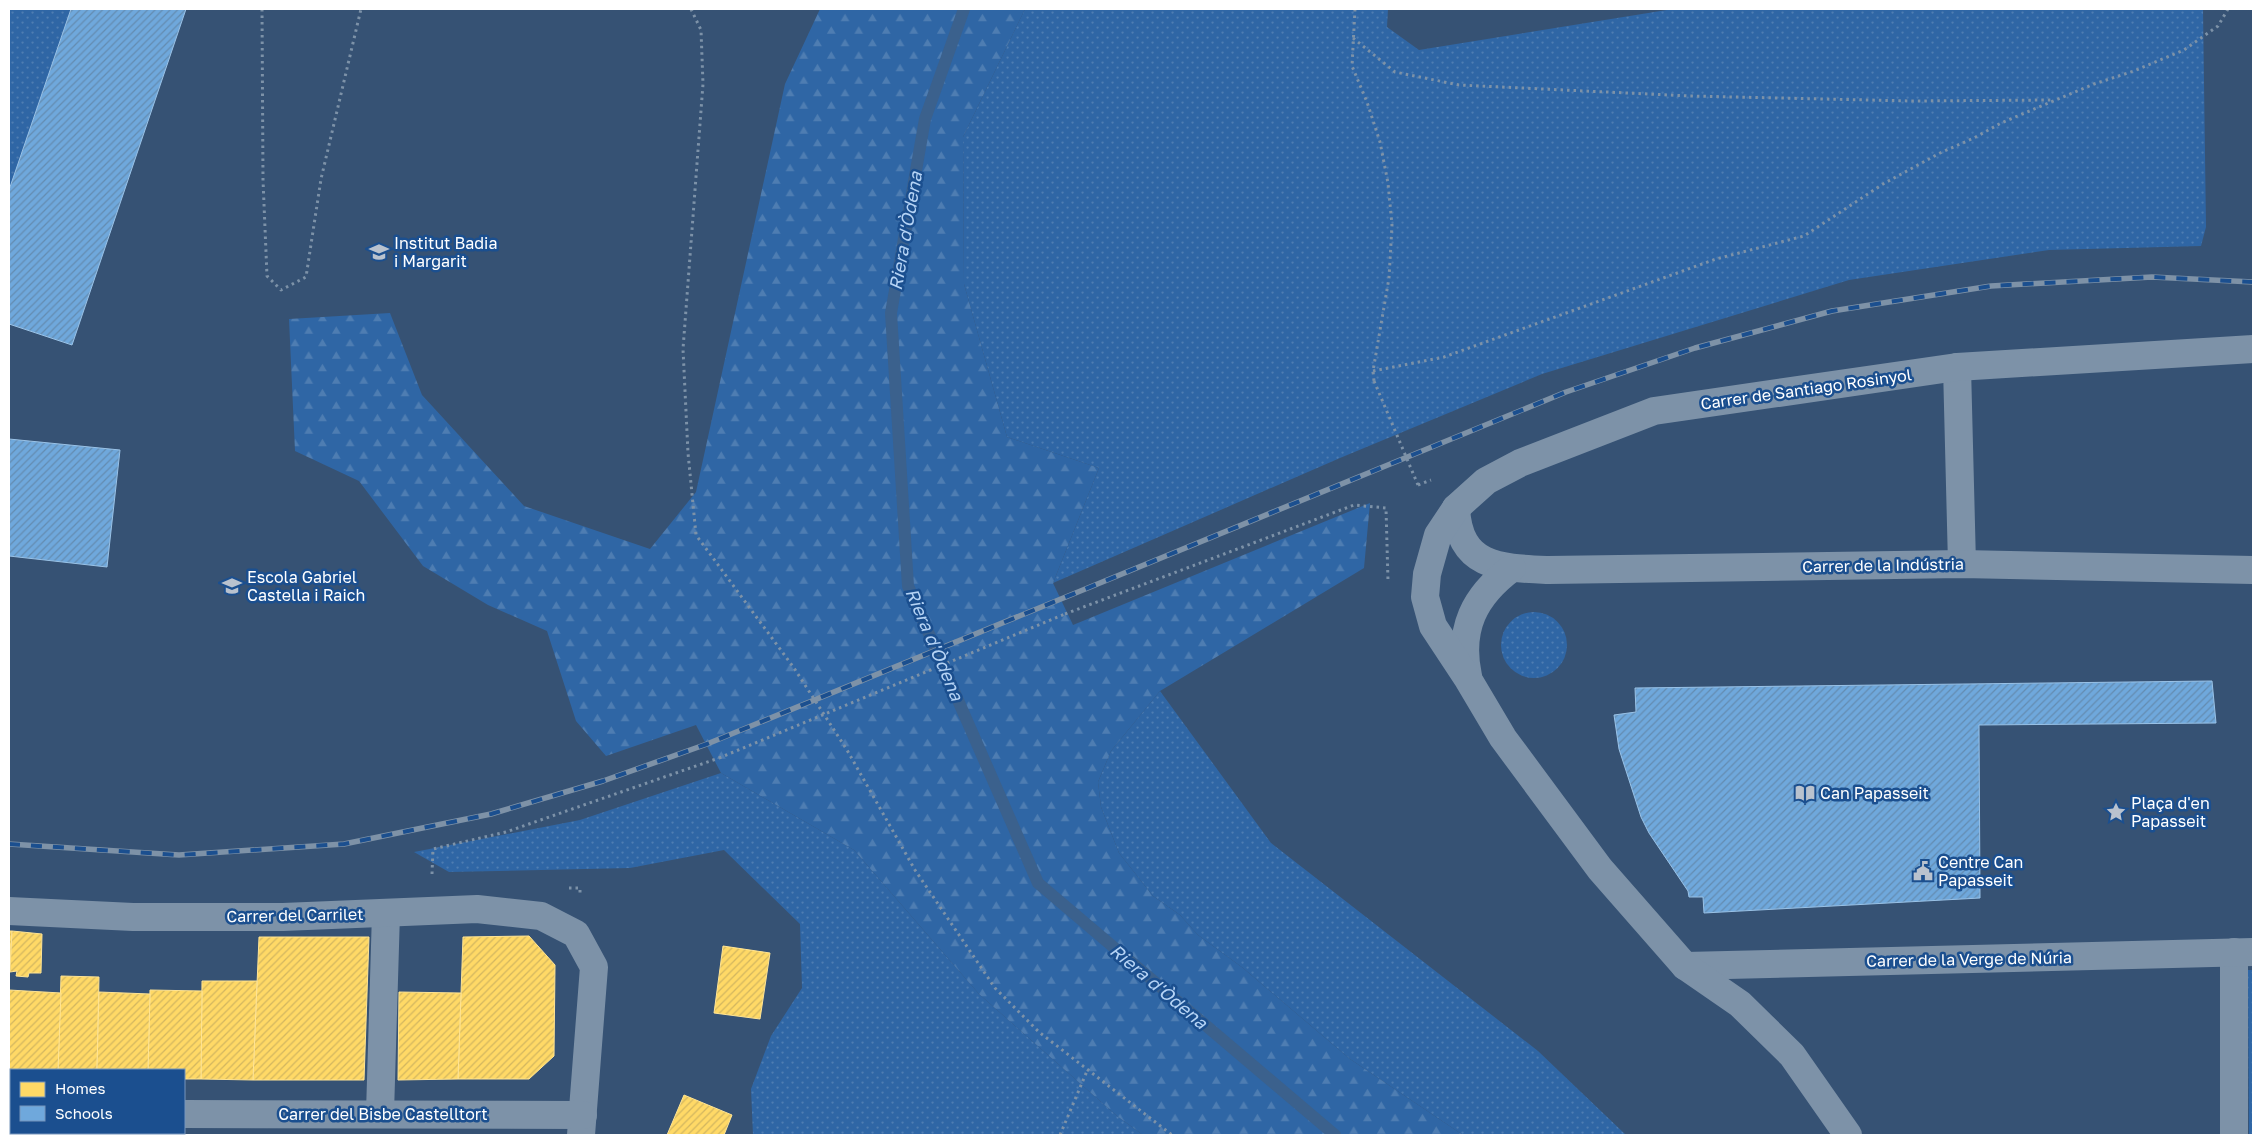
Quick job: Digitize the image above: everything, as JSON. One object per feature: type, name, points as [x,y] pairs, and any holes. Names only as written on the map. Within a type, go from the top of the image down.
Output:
[{"type":"street","name":"Carrer de Santiago Rosinyol","points":[[1848,1135],[1792,1055],[1740,1004],[1685,966],[1600,869],[1503,738],[1468,679],[1433,626],[1425,597],[1427,574],[1438,535],[1456,508],[1486,480],[1520,463],[1654,411],[1957,367],[2253,350]]},
{"type":"street","points":[[1957,367],[1962,564]]},
{"type":"street","name":"Carrer de la Indústria","points":[[1456,508],[1457,526],[1464,543],[1477,557],[1494,566],[1512,568],[1548,570],[1962,564],[2253,570]]},
{"type":"street","points":[[1468,679],[1464,661],[1468,625],[1484,592],[1512,568]]},
{"type":"street","name":"Carrer del Carrilet","points":[[9,911],[133,917],[283,917],[486,910],[541,916],[576,934]]},
{"type":"street","points":[[380,1114],[386,913]]},
{"type":"street","points":[[576,934],[594,967],[582,1125]]},
{"type":"street","points":[[2234,1135],[2244,952]]},
{"type":"street","name":"Carrer de la Verge de Núria","points":[[1685,966],[2244,952]]},
{"type":"street","name":"Carrer del Bisbe Castelltort","points":[[185,1114],[380,1114],[582,1125]]},
{"type":"path","points":[[262,9],[263,180],[267,276],[280,290],[306,277],[321,179],[361,9]]},
{"type":"path","points":[[691,9],[701,30],[703,84],[683,349],[688,453],[696,535],[794,668],[847,750],[915,870],[995,988],[1039,1032],[1172,1135]]},
{"type":"path","points":[[1355,9],[1352,66],[1367,102],[1380,142],[1388,183],[1392,225],[1389,278],[1373,371],[1374,381],[1418,485]]},
{"type":"path","points":[[1373,371],[1444,357],[1716,259],[1804,236],[1905,171],[2001,123],[2184,50],[2218,26],[2228,9]]},
{"type":"path","points":[[1353,38],[1395,72],[1459,85],[1690,96],[1912,101],[2055,100]]},
{"type":"path","points":[[431,880],[433,849],[506,832],[719,758],[1065,614],[1354,506],[1386,508],[1388,581],[1427,574]]},
{"type":"path","points":[[560,887],[580,888],[576,934]]},
{"type":"path","points":[[1060,1135],[1087,1071]]},
{"type":"green space","points":[[9,9],[71,9],[9,190]]},
{"type":"green space","points":[[820,9],[1025,9],[963,137],[964,284],[1007,437],[1099,468],[1053,583],[1073,625],[1370,503],[1364,568],[1160,691],[1111,751],[1098,782],[1101,807],[1119,853],[1153,896],[1180,915],[1198,935],[1243,968],[1350,1059],[1463,1135],[1143,1135],[1117,1116],[979,994],[854,850],[721,773],[696,725],[606,756],[576,721],[547,631],[488,605],[423,566],[359,481],[295,451],[289,319],[390,313],[422,395],[524,506],[650,549],[696,492],[785,84]]},
{"type":"green space","points":[[1025,9],[1388,9],[1387,27],[1419,50],[1673,9],[2203,9],[2206,227],[2201,246],[2049,250],[1849,280],[1542,374],[1340,458],[1053,583],[1099,468],[1007,437],[964,284],[963,137]]},
{"type":"green space","points":[[1534,612],[1547,615],[1557,622],[1564,632],[1567,645],[1564,658],[1557,668],[1547,675],[1534,678],[1521,675],[1511,668],[1504,658],[1501,645],[1504,632],[1511,622],[1521,615]]},
{"type":"green space","points":[[1160,691],[1271,843],[1538,1051],[1626,1135],[1463,1135],[1350,1059],[1243,968],[1198,935],[1180,915],[1153,896],[1119,853],[1101,807],[1098,782],[1111,751]]},
{"type":"green space","points":[[721,773],[854,850],[979,994],[1117,1116],[1143,1135],[753,1135],[751,1089],[771,1036],[802,988],[800,924],[724,850],[630,868],[449,872],[414,852],[580,820]]},
{"type":"green space","points":[[2248,970],[2253,970],[2253,1135],[2249,1135]]},
{"type":"building: Homes","points":[[9,931],[12,931],[10,964],[9,964]]},
{"type":"building: Homes","points":[[12,931],[42,934],[41,973],[29,973],[28,977],[16,976],[17,971],[10,972]]},
{"type":"building: Homes","points":[[529,936],[555,965],[554,1056],[529,1079],[458,1079],[463,937]]},
{"type":"building: Homes","points":[[259,937],[369,937],[364,1080],[253,1080]]},
{"type":"building: Homes","points":[[723,946],[770,953],[760,1019],[714,1013]]},
{"type":"building: Homes","points":[[61,976],[99,977],[97,1069],[58,1069]]},
{"type":"building: Homes","points":[[202,981],[257,981],[253,1080],[201,1079]]},
{"type":"building: Homes","points":[[9,990],[61,993],[58,1069],[10,1069],[9,1077]]},
{"type":"building: Homes","points":[[150,990],[202,991],[201,1079],[185,1079],[185,1069],[148,1069]]},
{"type":"building: Homes","points":[[99,992],[150,994],[148,1069],[97,1069]]},
{"type":"building: Homes","points":[[399,992],[461,993],[458,1079],[398,1080]]},
{"type":"building: Homes","points":[[684,1095],[732,1115],[724,1135],[667,1135]]},
{"type":"building: Schools","points":[[71,9],[186,9],[72,345],[9,324],[9,190]]},
{"type":"building: Schools","points":[[9,439],[120,450],[107,567],[9,556]]},
{"type":"building: Schools","name":"Can Papasseit","points":[[2212,681],[2216,723],[1979,725],[1980,898],[1704,913],[1703,897],[1689,897],[1688,891],[1649,833],[1641,817],[1619,749],[1614,715],[1636,712],[1635,688]]},
{"type":"waterway","name":"Riera d'Òdena","points":[[964,9],[925,119],[891,313],[908,586],[1038,883],[1335,1135]]},
{"type":"railway","points":[[9,844],[179,855],[344,844],[491,814],[603,781],[707,744],[1566,392],[1695,348],[1832,311],[1991,286],[2152,277],[2253,282]]},
{"type":"place","name":"Institut Badia i Margarit","points":[[379,252]]},
{"type":"place","name":"Escola Gabriel Castella i Raich","points":[[232,586]]},
{"type":"place","name":"Can Papasseit","points":[[1805,793]]},
{"type":"place","name":"Plaça d'en Papasseit","points":[[2116,812]]},
{"type":"place","name":"Centre Can Papasseit","points":[[1923,871]]}]
